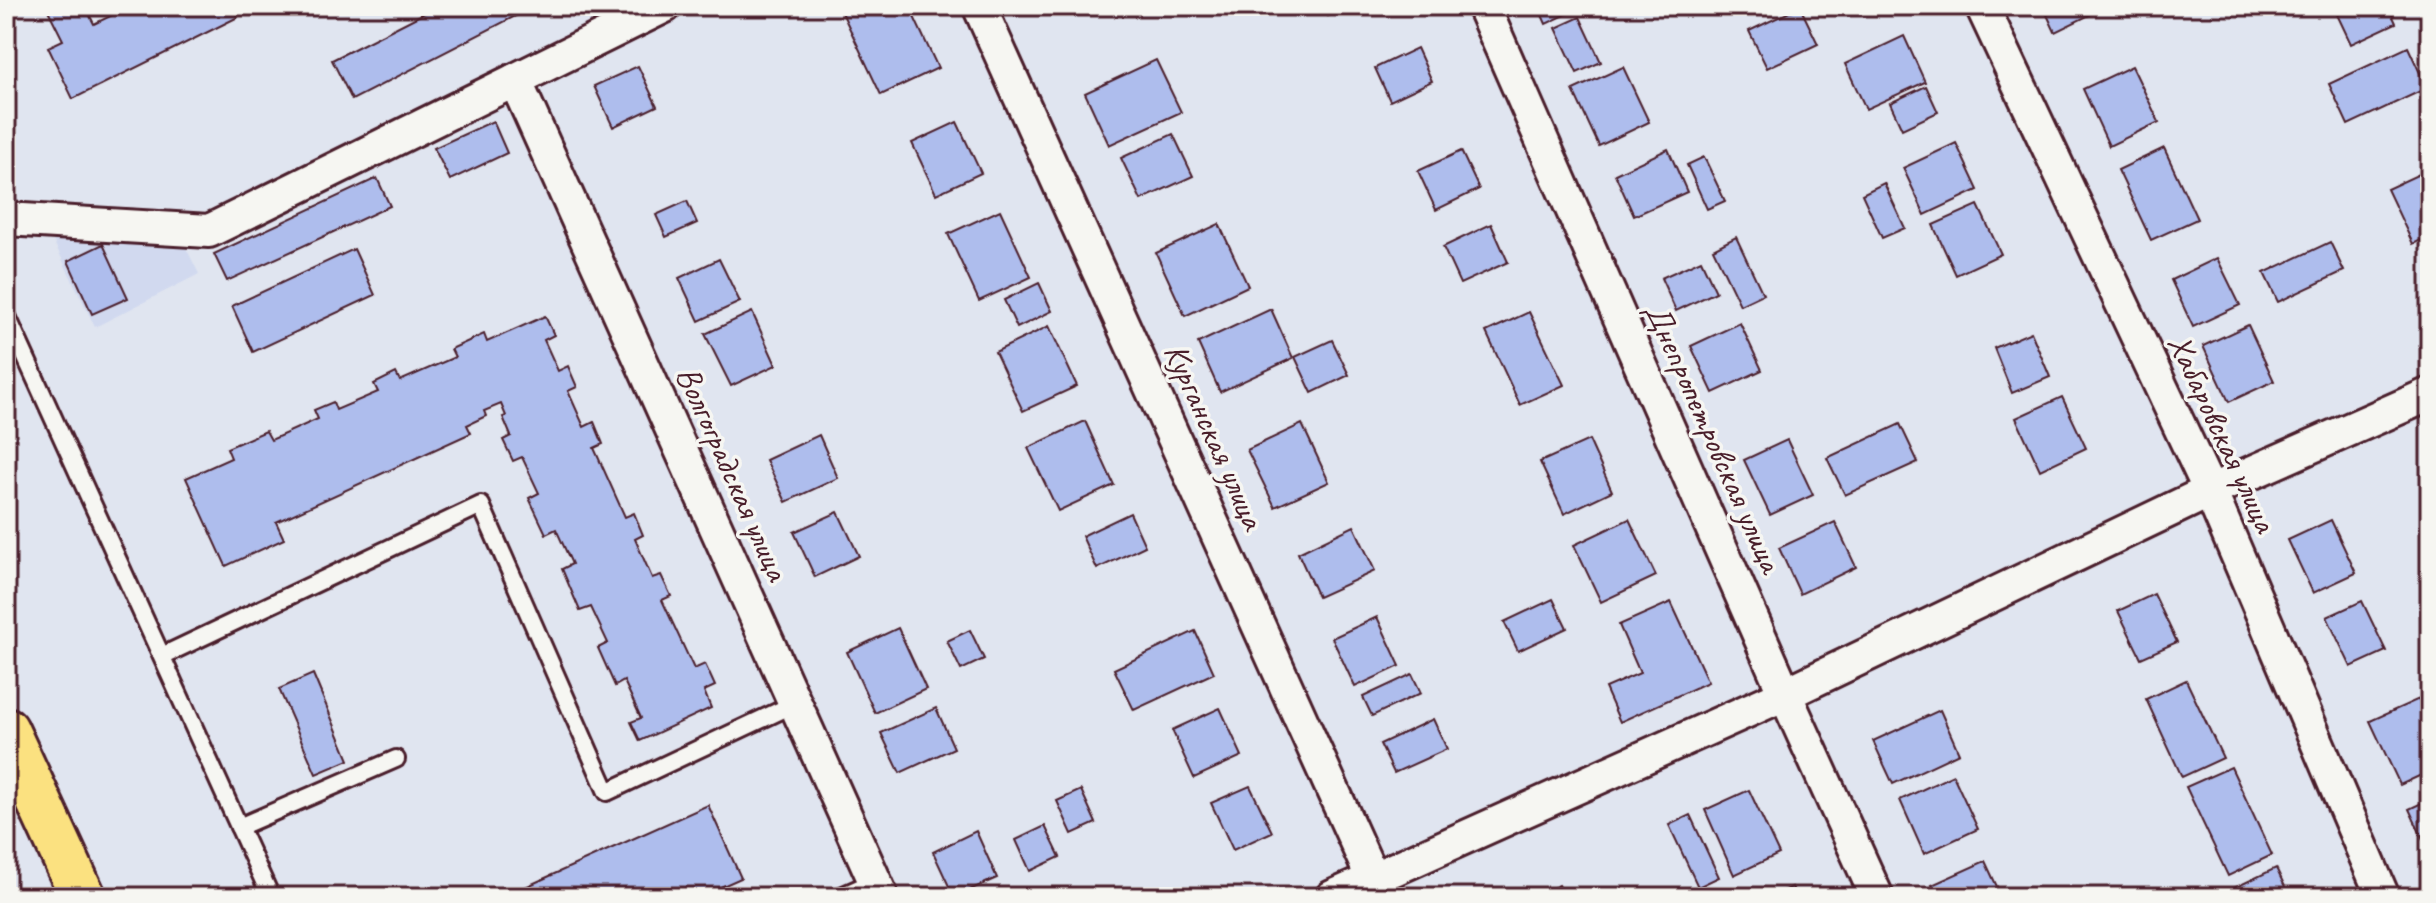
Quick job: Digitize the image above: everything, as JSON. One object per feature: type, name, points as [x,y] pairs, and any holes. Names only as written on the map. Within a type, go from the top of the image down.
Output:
[{"type":"main road","points":[[7,733],[83,897]]},
{"type":"street","points":[[6,219],[209,231],[665,6]]},
{"type":"street","name":"Курганская улица","points":[[979,6],[1377,888]]},
{"type":"street","name":"Днепропетровская улица","points":[[1483,6],[1877,897]]},
{"type":"street","name":"Хабаровская улица","points":[[1982,6],[2210,491],[2383,897]]},
{"type":"street","name":"Волгоградская улица","points":[[515,80],[878,889]]},
{"type":"street","points":[[1332,897],[1377,888],[2210,491],[2430,394]]},
{"type":"lane","points":[[6,314],[271,897]]},
{"type":"lane","points":[[162,656],[481,505],[607,792],[794,704]]},
{"type":"lane","points":[[239,827],[396,759]]},
{"type":"lane","points":[[839,897],[878,889]]},
{"type":"shaded area","points":[[49,232],[183,242],[199,274],[95,327]]},
{"type":"building","points":[[46,6],[85,6],[94,24],[131,6],[232,6],[238,17],[73,99],[48,47],[63,40]]},
{"type":"building","points":[[438,6],[535,6],[352,100],[332,60]]},
{"type":"building","points":[[839,6],[909,6],[938,68],[881,95]]},
{"type":"building","points":[[1323,6],[1349,6],[1328,16]]},
{"type":"building","points":[[1538,6],[1584,6],[1546,24]]},
{"type":"building","points":[[2043,6],[2106,6],[2106,7],[2055,32]]},
{"type":"building","points":[[2333,6],[2388,6],[2396,23],[2351,44]]},
{"type":"building","points":[[1800,7],[1818,44],[1767,68],[1749,31]]},
{"type":"building","points":[[1580,17],[1601,62],[1577,73],[1556,28]]},
{"type":"building","points":[[1904,36],[1925,82],[1866,109],[1845,64]]},
{"type":"building","points":[[2408,47],[2427,88],[2348,125],[2329,84]]},
{"type":"building","points":[[1417,48],[1432,81],[1390,101],[1375,68]]},
{"type":"building","points":[[1156,60],[1181,112],[1109,145],[1085,93]]},
{"type":"building","points":[[638,66],[657,106],[613,127],[594,86]]},
{"type":"building","points":[[2132,66],[2159,122],[2109,146],[2083,89]]},
{"type":"building","points":[[1623,67],[1649,122],[1599,146],[1573,90]]},
{"type":"building","points":[[1926,86],[1938,112],[1902,129],[1890,103]]},
{"type":"building","points":[[493,121],[507,153],[450,180],[434,148]]},
{"type":"building","points":[[957,122],[981,173],[936,194],[912,143]]},
{"type":"building","points":[[1173,134],[1193,176],[1141,200],[1121,158]]},
{"type":"building","points":[[1956,143],[1978,190],[1925,215],[1903,168]]},
{"type":"building","points":[[2164,148],[2197,219],[2151,240],[2118,170]]},
{"type":"building","points":[[1668,149],[1687,192],[1634,216],[1615,174]]},
{"type":"building","points":[[1461,151],[1479,189],[1436,210],[1418,171]]},
{"type":"building","points":[[1704,157],[1725,201],[1707,209],[1687,165]]},
{"type":"building","points":[[2430,169],[2430,236],[2413,244],[2387,189]]},
{"type":"building","points":[[377,178],[390,206],[227,281],[214,254]]},
{"type":"building","points":[[1884,183],[1905,228],[1882,238],[1862,194]]},
{"type":"building","points":[[687,201],[697,223],[666,237],[656,215]]},
{"type":"building","points":[[1978,205],[2001,254],[1956,275],[1933,225]]},
{"type":"building","points":[[1000,210],[1031,277],[979,301],[948,234]]},
{"type":"building","points":[[1219,224],[1248,286],[1185,316],[1156,253]]},
{"type":"building","points":[[1491,224],[1508,262],[1460,284],[1443,247]]},
{"type":"building","points":[[1736,237],[1763,294],[1740,305],[1713,249]]},
{"type":"building","points":[[2330,242],[2344,271],[2278,302],[2264,273]]},
{"type":"building","points":[[103,244],[128,298],[92,314],[68,261]]},
{"type":"building","points":[[354,249],[375,295],[253,352],[232,306]]},
{"type":"building","points":[[2217,258],[2240,305],[2193,327],[2171,280]]},
{"type":"building","points":[[719,259],[740,302],[699,321],[679,278]]},
{"type":"building","points":[[1701,260],[1716,292],[1676,311],[1661,278]]},
{"type":"building","points":[[1039,283],[1052,311],[1017,328],[1004,300]]},
{"type":"building","points":[[1271,309],[1293,358],[1220,392],[1198,343]]},
{"type":"building","points":[[752,312],[776,365],[731,386],[705,334]]},
{"type":"building","points":[[1529,312],[1564,385],[1520,405],[1486,332]]},
{"type":"building","points":[[545,316],[554,335],[544,340],[558,371],[568,366],[577,387],[568,391],[584,427],[594,422],[603,444],[594,448],[625,517],[634,513],[643,535],[635,539],[652,578],[661,575],[671,596],[662,600],[694,669],[705,664],[715,686],[704,691],[711,708],[640,741],[631,722],[641,718],[624,681],[615,686],[598,648],[608,643],[591,607],[580,611],[562,569],[572,564],[556,529],[546,534],[529,498],[539,493],[522,457],[513,461],[503,440],[511,436],[501,404],[484,411],[486,416],[467,425],[471,433],[276,522],[284,539],[226,566],[186,478],[231,458],[227,448],[266,431],[271,440],[318,419],[314,410],[333,402],[336,410],[378,392],[374,384],[396,373],[400,381],[455,357],[451,349],[484,334],[487,342]]},
{"type":"building","points":[[1740,323],[1762,370],[1713,393],[1691,346]]},
{"type":"building","points":[[2248,325],[2274,381],[2229,402],[2203,346]]},
{"type":"building","points":[[1049,326],[1077,386],[1023,411],[995,352]]},
{"type":"building","points":[[2031,332],[2050,377],[2012,393],[1994,348]]},
{"type":"building","points":[[1332,340],[1349,375],[1312,393],[1295,357]]},
{"type":"building","points":[[2062,397],[2086,448],[2040,470],[2016,418]]},
{"type":"building","points":[[1085,421],[1114,485],[1058,511],[1028,448]]},
{"type":"building","points":[[1302,424],[1329,482],[1275,507],[1247,450]]},
{"type":"building","points":[[1900,424],[1918,462],[1845,495],[1827,458]]},
{"type":"building","points":[[819,435],[838,478],[786,502],[766,460]]},
{"type":"building","points":[[1589,440],[1612,491],[1564,514],[1540,462]]},
{"type":"building","points":[[1787,440],[1813,495],[1770,515],[1744,460]]},
{"type":"building","points":[[838,512],[859,556],[815,577],[794,532]]},
{"type":"building","points":[[1130,513],[1145,546],[1097,569],[1082,536]]},
{"type":"building","points":[[1629,519],[1656,576],[1601,602],[1574,545]]},
{"type":"building","points":[[2331,520],[2356,573],[2313,593],[2288,540]]},
{"type":"building","points":[[1835,522],[1856,567],[1800,594],[1779,548]]},
{"type":"building","points":[[1354,526],[1375,571],[1318,597],[1298,553]]},
{"type":"building","points":[[2154,594],[2177,642],[2141,658],[2118,611]]},
{"type":"building","points":[[1553,599],[1567,628],[1518,651],[1504,622]]},
{"type":"building","points":[[2362,601],[2386,651],[2351,667],[2327,617]]},
{"type":"building","points":[[1671,602],[1708,682],[1620,722],[1605,688],[1640,673],[1619,625]]},
{"type":"building","points":[[1377,617],[1400,666],[1355,687],[1332,638]]},
{"type":"building","points":[[898,628],[926,689],[875,713],[847,652]]},
{"type":"building","points":[[970,630],[984,659],[961,670],[947,641]]},
{"type":"building","points":[[1195,631],[1214,673],[1134,710],[1114,669]]},
{"type":"building","points":[[313,674],[349,760],[316,774],[279,689]]},
{"type":"building","points":[[1412,674],[1421,693],[1372,716],[1363,697]]},
{"type":"building","points":[[2186,680],[2223,758],[2182,777],[2146,699]]},
{"type":"building","points":[[2419,699],[2430,723],[2430,771],[2400,785],[2370,721]]},
{"type":"building","points":[[936,708],[954,748],[900,773],[881,733]]},
{"type":"building","points":[[1220,708],[1242,756],[1194,778],[1172,730]]},
{"type":"building","points":[[1940,710],[1959,753],[1893,784],[1873,741]]},
{"type":"building","points":[[1433,719],[1447,749],[1394,773],[1380,744]]},
{"type":"building","points":[[2231,767],[2272,855],[2228,876],[2186,787]]},
{"type":"building","points":[[1953,775],[1978,829],[1924,854],[1900,800]]},
{"type":"building","points":[[1250,786],[1272,832],[1233,850],[1211,803]]},
{"type":"building","points":[[1081,790],[1096,823],[1072,834],[1057,801]]},
{"type":"building","points":[[1749,790],[1779,854],[1734,875],[1705,810]]},
{"type":"building","points":[[2430,799],[2430,854],[2409,809]]},
{"type":"building","points":[[708,805],[741,878],[698,897],[503,897]]},
{"type":"building","points":[[1690,815],[1719,877],[1698,887],[1669,825]]},
{"type":"building","points":[[1045,826],[1060,857],[1030,871],[1016,840]]},
{"type":"building","points":[[976,831],[997,878],[954,897],[933,852]]},
{"type":"building","points":[[1985,861],[2000,893],[1991,897],[1938,897],[1932,885]]},
{"type":"building","points":[[2276,868],[2290,897],[2236,897],[2232,889]]},
{"type":"building","points":[[1559,885],[1565,897],[1533,897]]},
{"type":"building","points":[[1792,887],[1797,897],[1770,897]]}]
